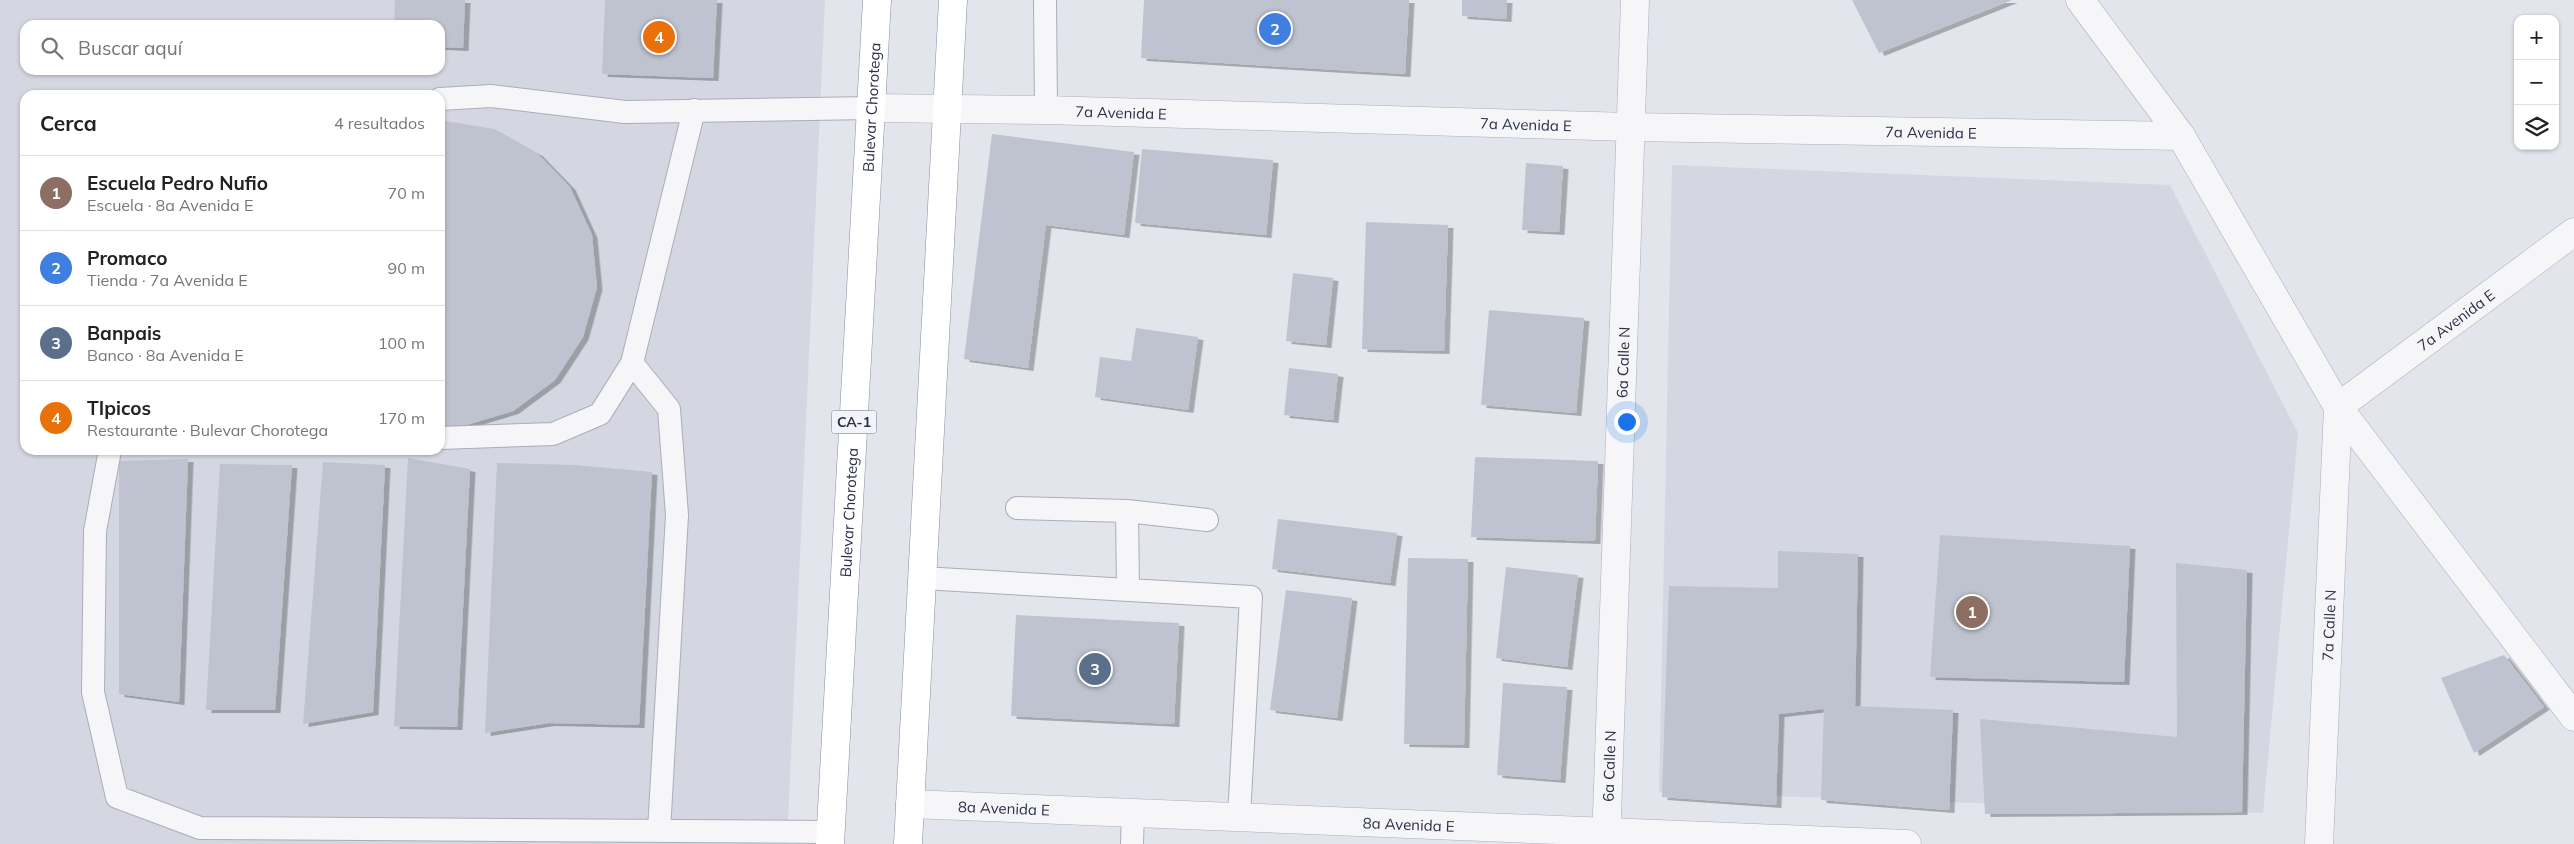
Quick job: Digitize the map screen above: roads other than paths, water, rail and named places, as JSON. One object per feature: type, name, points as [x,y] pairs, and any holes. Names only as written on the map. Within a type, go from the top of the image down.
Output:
[{"type":"highway","name":"Bulevar Chorotega","points":[[830,838],[877,0]]},
{"type":"highway","points":[[908,844],[953,0]]},
{"type":"street","name":"6a Calle N","points":[[1606,838],[1635,0]]},
{"type":"street","points":[[2080,0],[2182,136],[2338,407],[2574,717]]},
{"type":"street","name":"7a Avenida E","points":[[871,108],[1046,110],[1630,127],[2182,136]]},
{"type":"street","name":"7a Avenida E","points":[[2338,407],[2574,232]]},
{"type":"street","name":"7a Calle N","points":[[2319,844],[2338,407]]},
{"type":"street","name":"8a Avenida E","points":[[910,804],[1239,817],[1606,838],[1907,844]]},
{"type":"lane","points":[[1045,0],[1046,110]]},
{"type":"lane","points":[[445,99],[491,96],[625,112],[871,108]]},
{"type":"lane","points":[[445,438],[553,434],[600,414],[632,363],[694,110]]},
{"type":"lane","points":[[632,363],[668,408],[677,515],[659,831]]},
{"type":"lane","points":[[109,455],[95,531],[93,692],[117,797],[200,828],[659,831],[830,838]]},
{"type":"lane","points":[[1017,508],[1127,511],[1208,520]]},
{"type":"lane","points":[[1127,511],[1128,590]]},
{"type":"lane","points":[[922,578],[1251,597],[1239,817]]},
{"type":"lane","points":[[1132,844],[1134,813]]},
{"type":"place","name":"Promaco","points":[[1275,29]]},
{"type":"place","name":"TIpicos","points":[[659,37]]},
{"type":"place","name":"Escuela Pedro Nufio","points":[[1972,612]]},
{"type":"place","name":"Banpais","points":[[1095,669]]}]
